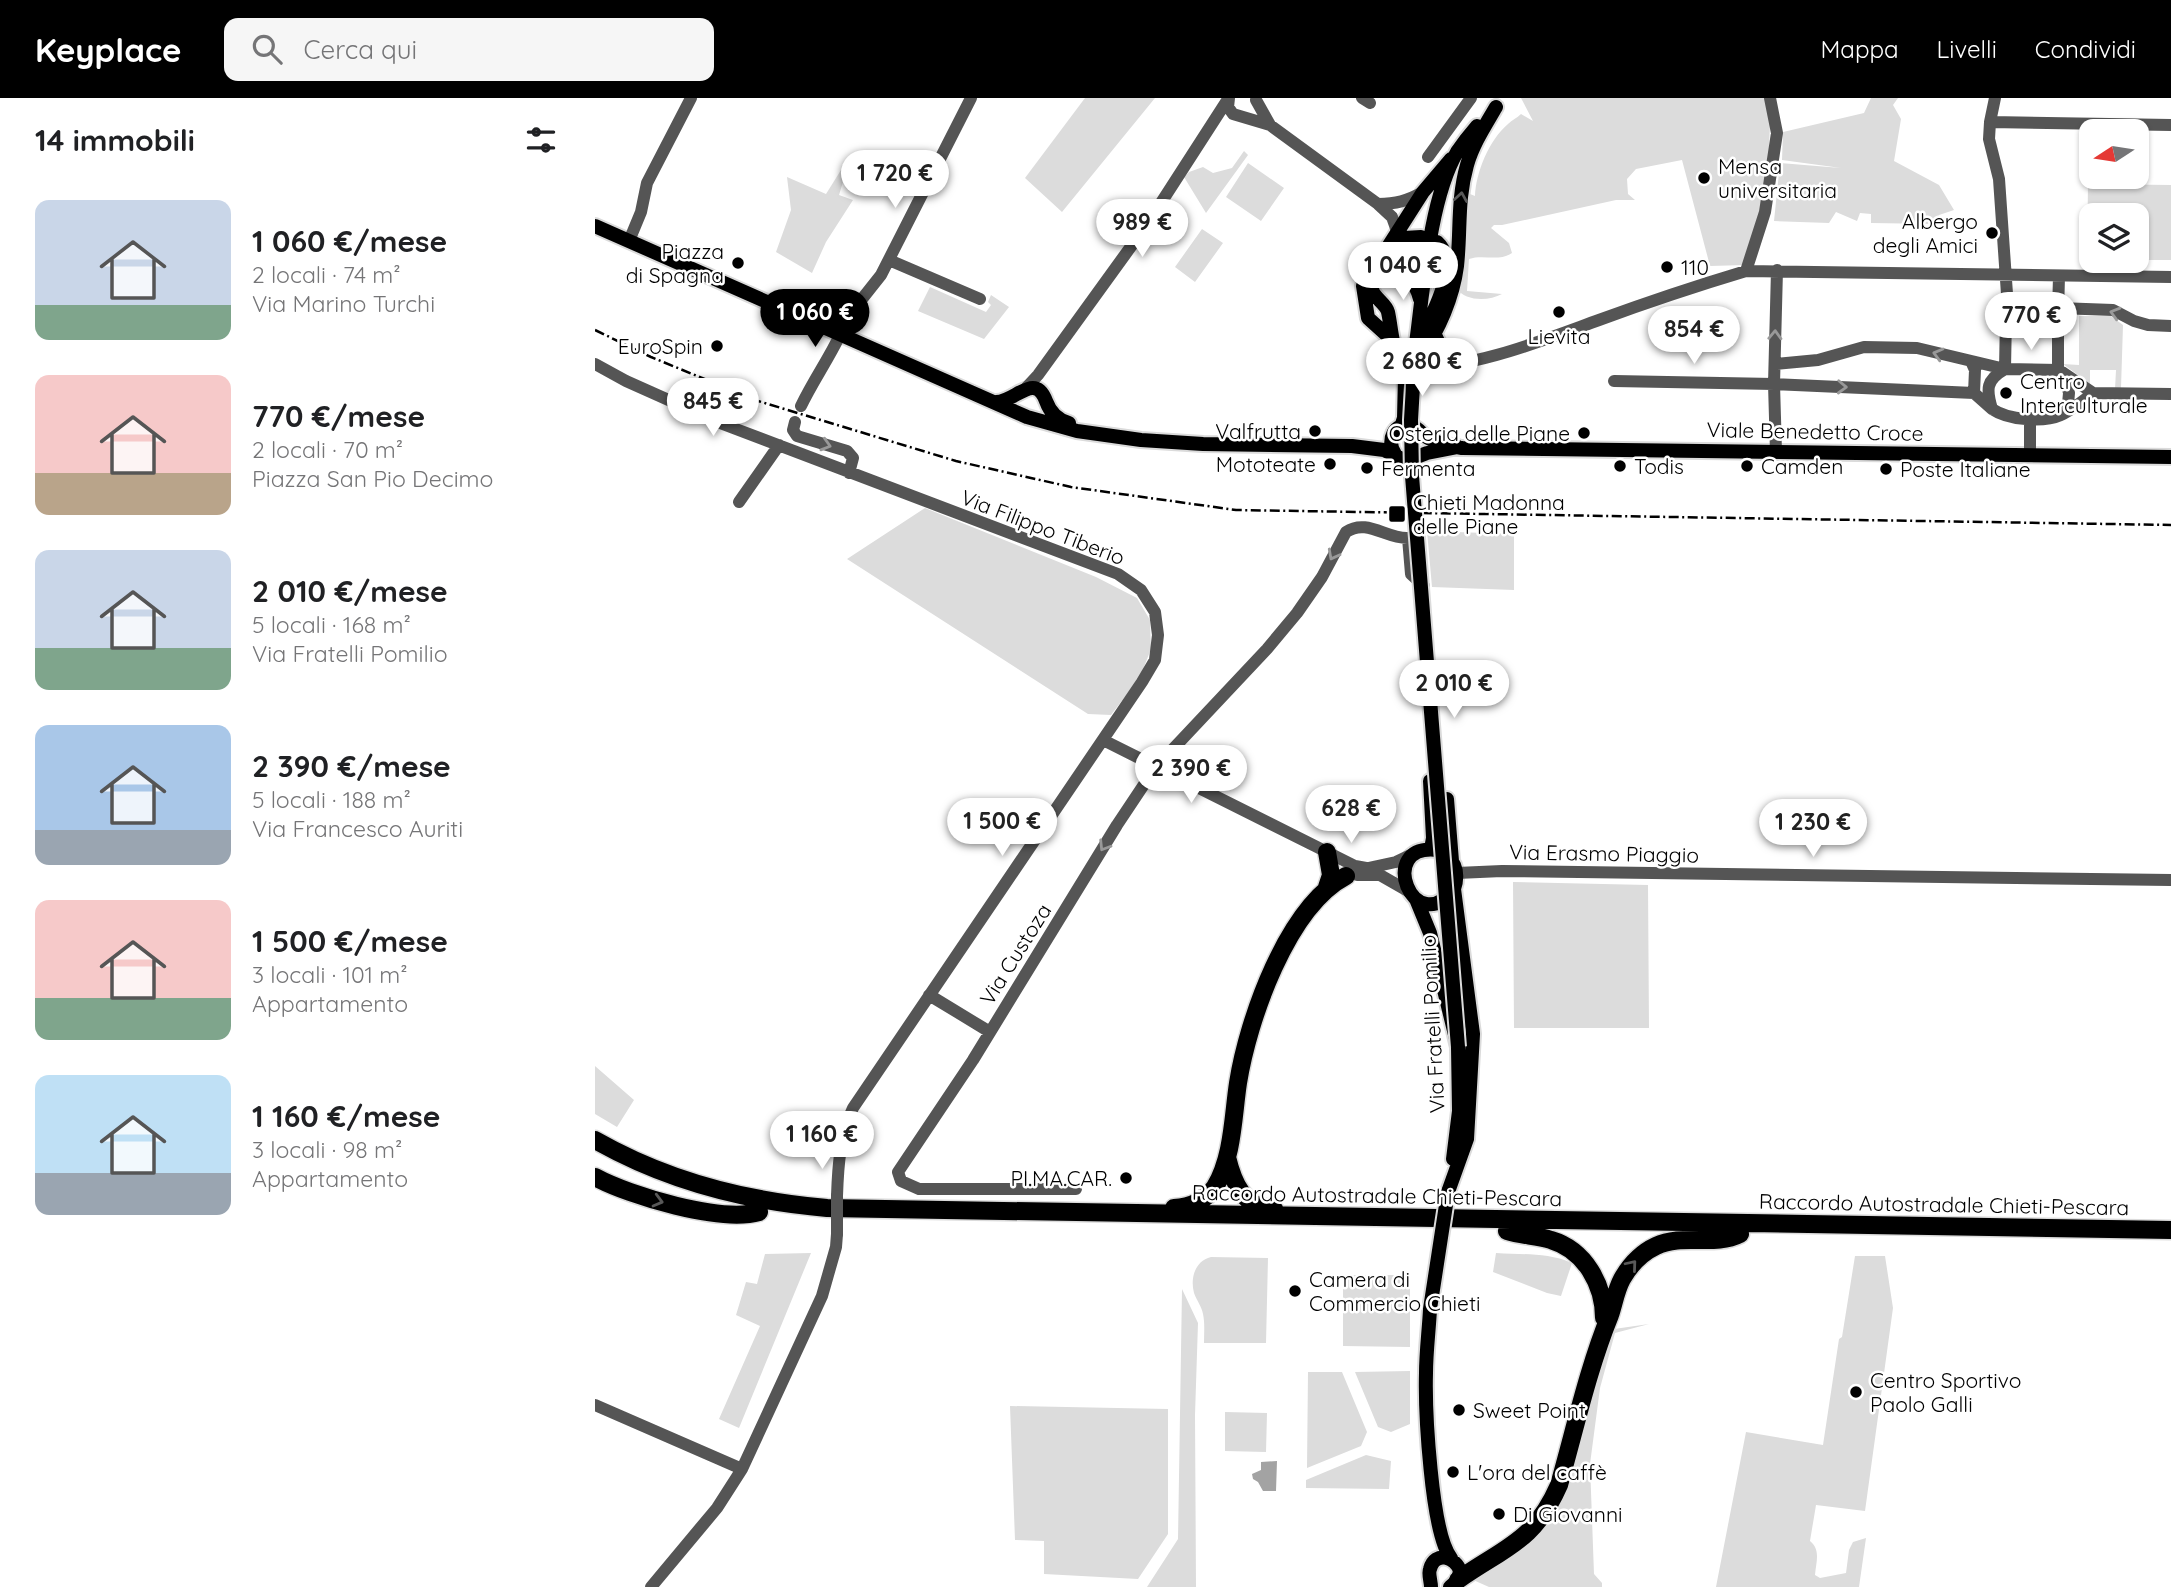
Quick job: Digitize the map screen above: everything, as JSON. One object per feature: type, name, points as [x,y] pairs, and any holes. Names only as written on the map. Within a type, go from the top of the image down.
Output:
[{"type":"highway","points":[[1147,1214],[1159,1208],[1184,1207],[1201,1200],[1215,1186],[1227,1157],[1243,1054],[1254,1014],[1275,965],[1292,935],[1327,887],[1331,875],[1327,852]]},
{"type":"highway","points":[[1327,887],[1346,876]]},
{"type":"highway","name":"Raccordo Autostradale Chieti-Pescara","points":[[595,1140],[626,1157],[684,1181],[727,1194],[788,1205],[861,1209],[1302,1217],[2171,1230]]},
{"type":"highway","name":"Raccordo Autostradale Chieti-Pescara","points":[[595,1153],[675,1190],[759,1212],[838,1220],[2171,1241]]},
{"type":"highway","points":[[1227,1157],[1234,1183],[1245,1198],[1266,1209],[1287,1209],[1302,1217]]},
{"type":"highway","points":[[595,1177],[637,1195],[672,1205],[744,1216],[759,1212]]},
{"type":"highway","points":[[1507,1231],[1525,1237],[1552,1240],[1580,1258],[1593,1274],[1600,1290],[1605,1327]]},
{"type":"highway","points":[[1447,1579],[1490,1559],[1527,1535],[1551,1504],[1620,1282],[1630,1267],[1655,1246],[1671,1241],[1728,1240],[1740,1234]]},
{"type":"main road","points":[[1394,343],[1388,318],[1380,325],[1363,290],[1368,277],[1423,192],[1495,104]]},
{"type":"main road","points":[[1395,454],[1390,445],[1401,426],[1408,367],[1435,335],[1454,281],[1459,200],[1468,162],[1495,104]]},
{"type":"main road","name":"Via Fratelli Pomilio","points":[[1447,1579],[1435,1504],[1426,1392],[1430,1309],[1459,1111],[1458,1047],[1411,445],[1415,351],[1434,222],[1442,191],[1457,153]]},
{"type":"main road","points":[[595,226],[995,402],[1077,430],[1162,442],[1352,446],[1384,450],[1409,460],[1419,455],[1458,447]]},
{"type":"main road","points":[[1368,277],[1399,242],[1410,237],[1421,237]]},
{"type":"main road","points":[[1415,351],[1445,283],[1446,260],[1442,247],[1437,242]]},
{"type":"main road","points":[[1408,367],[1374,313],[1375,281],[1383,274],[1406,275],[1414,282],[1421,307]]},
{"type":"main road","points":[[1435,335],[1443,352],[1457,363]]},
{"type":"main road","points":[[995,402],[1002,402],[1034,388],[1054,415],[1064,422],[1100,433]]},
{"type":"main road","points":[[1021,392],[1016,403],[1027,415]]},
{"type":"main road","points":[[1027,415],[1044,411],[1044,398]]},
{"type":"main road","points":[[1352,446],[1381,440],[1401,426],[1417,428],[1436,442],[1458,447]]},
{"type":"main road","points":[[1419,455],[1425,446],[1423,435]]},
{"type":"main road","name":"Viale Benedetto Croce","points":[[1458,447],[2171,457]]},
{"type":"main road","points":[[1429,689],[1441,715],[1454,889],[1472,1034],[1467,1139],[1448,1192]]},
{"type":"main road","points":[[1429,689],[1425,720],[1433,838],[1424,851],[1406,865],[1404,883],[1430,933],[1458,1047]]},
{"type":"main road","points":[[1424,851],[1452,863]]},
{"type":"main road","points":[[1412,895],[1433,903],[1449,896],[1454,889]]},
{"type":"main road","name":"Via Fratelli Pomilio","points":[[1435,1504],[1433,1562],[1441,1557],[1447,1579]]},
{"type":"street","points":[[629,241],[641,212],[646,183],[691,98]]},
{"type":"street","points":[[801,406],[828,360],[837,334],[879,279],[971,98]]},
{"type":"street","points":[[1229,98],[1229,107],[1240,116],[1270,125],[1378,204],[1391,216],[1397,231]]},
{"type":"street","points":[[1021,392],[1044,366],[1148,223],[1229,98]]},
{"type":"street","points":[[1428,157],[1471,98]]},
{"type":"street","points":[[1746,271],[1765,212],[1777,133],[1770,98]]},
{"type":"street","points":[[1996,98],[1989,139],[1999,179],[2005,274],[2005,369]]},
{"type":"street","points":[[1210,130],[1251,113],[1255,99]]},
{"type":"street","points":[[1255,99],[1270,125]]},
{"type":"street","points":[[1990,122],[2171,125]]},
{"type":"street","points":[[1378,204],[1407,201],[1423,192]]},
{"type":"street","points":[[889,260],[980,299]]},
{"type":"street","points":[[1776,452],[1774,384],[1777,270]]},
{"type":"street","points":[[1408,367],[1457,363],[1512,351],[1678,291],[1746,271],[2171,277]]},
{"type":"street","points":[[2059,276],[2058,370],[2065,378],[2069,393],[2068,404],[2060,415]]},
{"type":"street","points":[[2006,317],[2113,310],[2148,325],[2171,326]]},
{"type":"street","points":[[1775,364],[1818,360],[1864,347],[1917,348],[2005,369],[2058,370],[2093,393],[2171,394]]},
{"type":"street","points":[[1971,361],[1975,370],[1974,393]]},
{"type":"street","name":"Via Filippo Tiberio","points":[[595,364],[626,381],[720,423],[1118,574],[1141,590],[1155,612],[1158,635],[1155,660],[853,1108],[846,1123],[841,1147],[836,1247],[823,1296],[741,1469],[717,1508],[651,1587]]},
{"type":"street","points":[[1044,366],[1044,398]]},
{"type":"street","points":[[1974,393],[2005,369]]},
{"type":"street","points":[[1990,379],[1992,409]]},
{"type":"street","points":[[1614,381],[1774,384],[1974,393],[1992,409],[2011,418],[2060,415],[2093,393]]},
{"type":"street","points":[[2030,418],[2030,456]]},
{"type":"street","points":[[795,422],[793,430],[797,436],[847,451],[853,457],[849,473]]},
{"type":"street","points":[[739,502],[779,445]]},
{"type":"street","name":"Via Custoza","points":[[1076,1189],[919,1189],[898,1178],[901,1167],[990,1032],[1155,768],[1267,649],[1297,613],[1351,528],[1370,527],[1392,537],[1408,538],[1411,574],[1427,588],[1452,863]]},
{"type":"street","points":[[1103,740],[1355,866],[1366,867]]},
{"type":"street","points":[[1346,876],[1366,867],[1395,862],[1424,851]]},
{"type":"street","points":[[1327,852],[1346,876]]},
{"type":"street","name":"Via Erasmo Piaggio","points":[[1452,863],[1502,871],[2171,880]]},
{"type":"street","points":[[1346,876],[1380,876],[1412,895]]},
{"type":"street","points":[[929,995],[990,1032]]},
{"type":"street","points":[[595,1405],[741,1469]]},
{"type":"shaded area","points":[[1085,98],[1155,98],[1062,212],[1025,178]]},
{"type":"shaded area","points":[[1521,98],[1767,98],[1770,124],[1767,198],[1745,265],[1710,266],[1682,160],[1636,169],[1627,179],[1628,194],[1635,200],[1616,200],[1494,225],[1491,228],[1509,243],[1512,253],[1502,257],[1469,259],[1467,291],[1502,294],[1478,299],[1460,293],[1456,288],[1471,167],[1470,194],[1475,196],[1481,167],[1489,147],[1501,131],[1521,114],[1533,121]]},
{"type":"shaded area","points":[[1871,98],[1898,98],[1893,105],[1901,119],[1894,161],[1939,185],[1954,210],[1939,215],[1934,224],[1871,223],[1871,214],[1860,213],[1857,221],[1836,212],[1829,223],[1774,221],[1780,163],[1841,168],[1782,160],[1783,132],[1864,113]]},
{"type":"shaded area","points":[[1244,151],[1248,155],[1206,213],[1184,177],[1203,167],[1213,173],[1232,168]]},
{"type":"shaded area","points":[[1248,163],[1284,188],[1261,221],[1226,197]]},
{"type":"shaded area","points":[[841,170],[846,172],[839,195],[853,200],[826,242],[812,273],[776,252],[791,210],[787,177],[826,194]]},
{"type":"shaded area","points":[[2149,185],[2171,185],[2171,260],[2149,260],[2149,203],[2088,203],[2088,189],[2149,189]]},
{"type":"shaded area","points":[[1202,229],[1223,243],[1195,282],[1175,267]]},
{"type":"shaded area","points":[[930,287],[986,312],[991,305],[988,302],[991,295],[1009,307],[984,339],[918,311]]},
{"type":"shaded area","points":[[2079,316],[2111,316],[2123,325],[2121,388],[2115,389],[2116,370],[2090,370],[2090,384],[2063,364],[2079,365]]},
{"type":"shaded area","points":[[925,508],[1096,577],[1137,598],[1150,620],[1151,649],[1140,677],[1111,715],[1088,714],[847,559]]},
{"type":"shaded area","points":[[1427,531],[1514,534],[1514,590],[1432,587]]},
{"type":"shaded area","points":[[1513,882],[1648,885],[1649,1028],[1514,1028]]},
{"type":"shaded area","points":[[595,1066],[634,1100],[617,1127],[595,1114]]},
{"type":"shaded area","points":[[811,1253],[739,1428],[719,1419],[760,1326],[736,1315],[746,1282],[757,1284],[765,1254]]},
{"type":"shaded area","points":[[1496,1253],[1544,1256],[1572,1263],[1561,1296],[1493,1272]]},
{"type":"shaded area","points":[[1855,1256],[1885,1256],[1893,1308],[1865,1511],[1816,1505],[1810,1541],[1817,1552],[1815,1575],[1820,1578],[1846,1573],[1849,1550],[1853,1542],[1866,1538],[1859,1587],[1716,1587],[1746,1432],[1823,1445]]},
{"type":"shaded area","points":[[1211,1257],[1268,1258],[1266,1343],[1204,1343],[1203,1314],[1194,1293],[1193,1282],[1198,1266]]},
{"type":"shaded area","points":[[1343,1275],[1410,1275],[1410,1347],[1343,1346]]},
{"type":"shaded area","points":[[1182,1289],[1198,1323],[1195,1415],[1196,1587],[1147,1587],[1178,1539]]},
{"type":"shaded area","points":[[1649,1324],[1615,1333],[1600,1388],[1590,1464],[1594,1574],[1602,1587],[1489,1587],[1471,1579],[1536,1536],[1607,1330]]},
{"type":"shaded area","points":[[1410,1371],[1410,1424],[1391,1432],[1378,1427],[1355,1372]]},
{"type":"shaded area","points":[[1308,1372],[1342,1372],[1367,1432],[1361,1446],[1307,1468]]},
{"type":"shaded area","points":[[1010,1406],[1168,1409],[1168,1534],[1138,1579],[1044,1574],[1044,1541],[1015,1540]]},
{"type":"shaded area","points":[[1225,1412],[1267,1413],[1266,1452],[1225,1451]]},
{"type":"shaded area","points":[[1366,1455],[1391,1461],[1389,1489],[1306,1488],[1306,1480]]},
{"type":"shaded area","points":[[1277,1461],[1276,1491],[1263,1491],[1252,1474],[1261,1470],[1261,1462]]},
{"type":"railway","points":[[595,330],[651,357],[758,401],[956,461],[1071,487],[1236,510],[2171,525]]},
{"type":"place","name":"Mensa universitaria","points":[[1704,178]]},
{"type":"place","name":"Albergo degli Amici","points":[[1992,233]]},
{"type":"place","name":"Piazza di Spagna","points":[[738,263]]},
{"type":"place","name":"110","points":[[1667,267]]},
{"type":"place","name":"Lievita","points":[[1559,312]]},
{"type":"place","name":"EuroSpin","points":[[717,346]]},
{"type":"place","name":"Centro Interculturale","points":[[2006,393]]},
{"type":"place","name":"Valfrutta","points":[[1315,431]]},
{"type":"place","name":"Osteria delle Piane","points":[[1584,433]]},
{"type":"place","name":"Mototeate","points":[[1330,464]]},
{"type":"place","name":"Todis","points":[[1620,466]]},
{"type":"place","name":"Camden","points":[[1747,466]]},
{"type":"place","name":"Fermenta","points":[[1367,468]]},
{"type":"place","name":"Poste Italiane","points":[[1886,469]]},
{"type":"place","name":"Chieti Madonna delle Piane","points":[[1397,514]]},
{"type":"place","name":"PI.MA.CAR.","points":[[1126,1178]]},
{"type":"place","name":"Camera di Commercio Chieti","points":[[1295,1291]]},
{"type":"place","name":"Centro Sportivo Paolo Galli","points":[[1856,1392]]},
{"type":"place","name":"Sweet Point","points":[[1459,1410]]},
{"type":"place","name":"L'ora del caffè","points":[[1453,1472]]},
{"type":"place","name":"Di Giovanni","points":[[1499,1514]]}]
